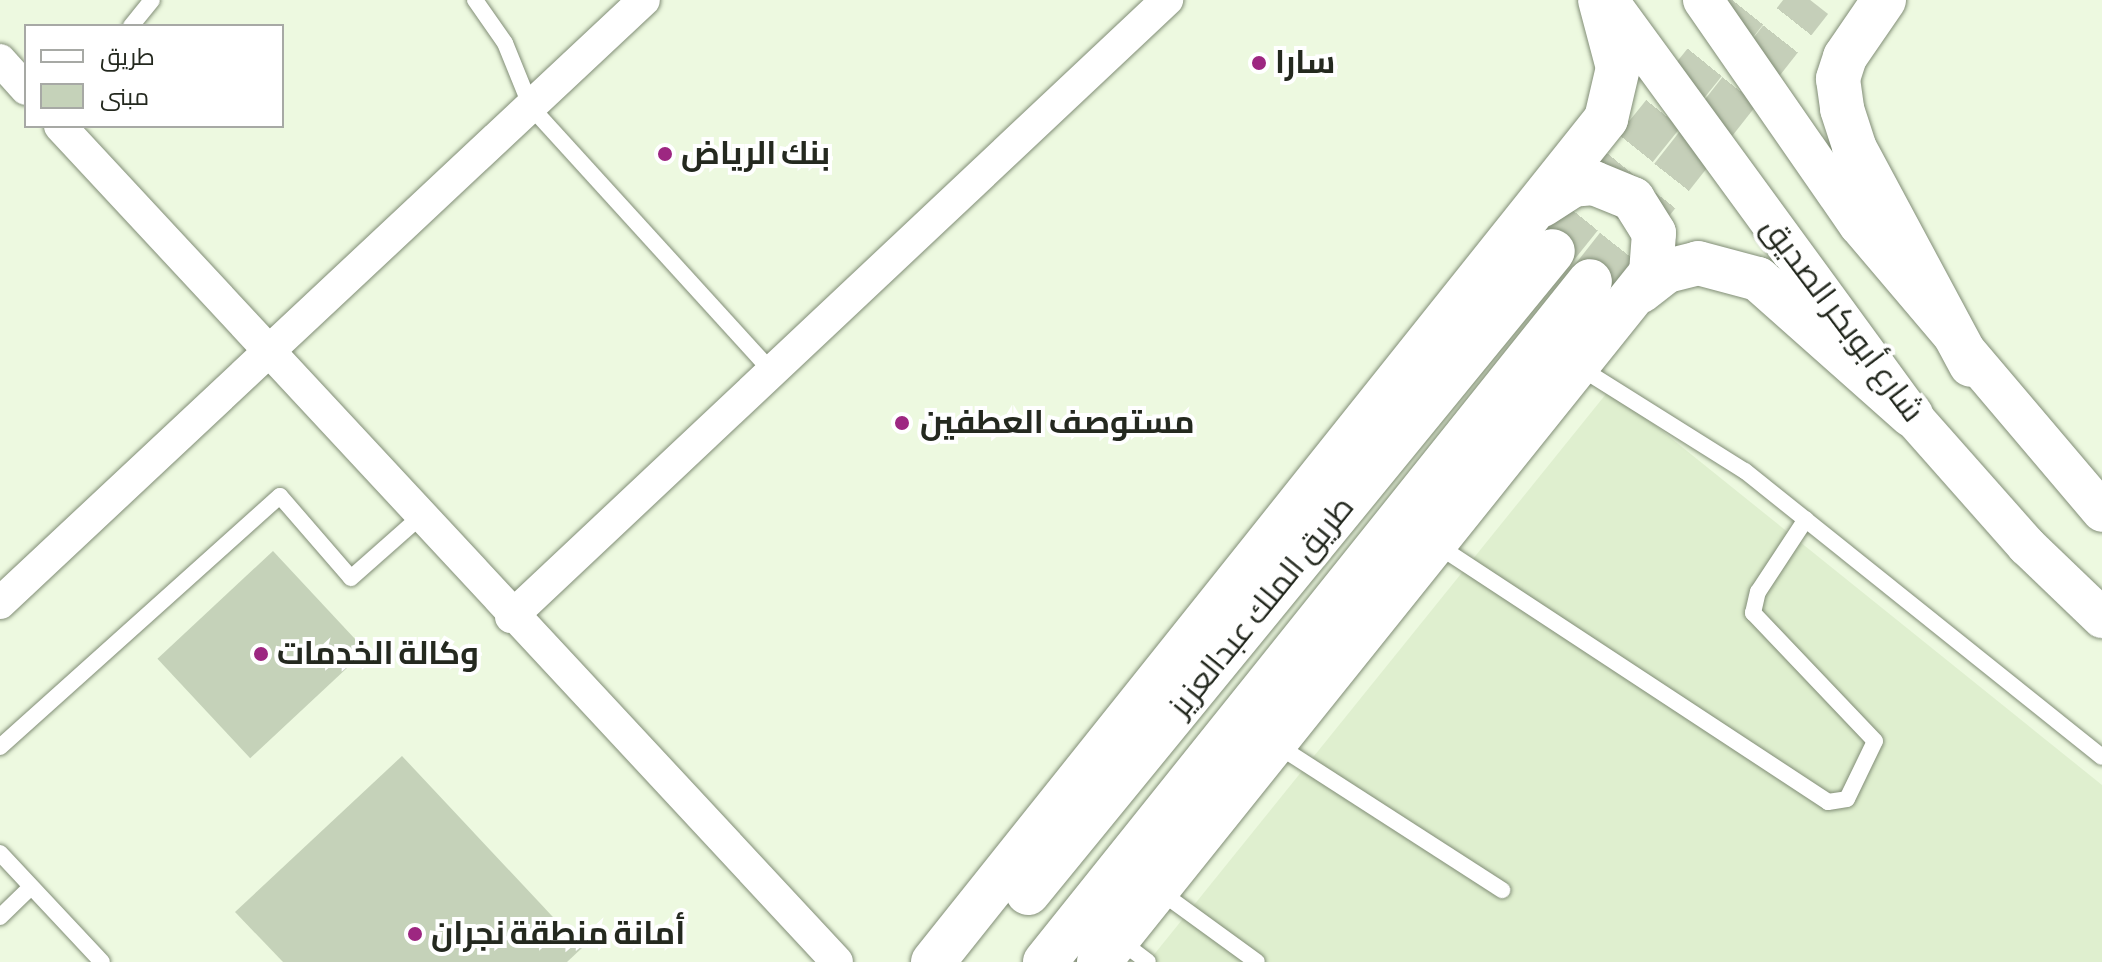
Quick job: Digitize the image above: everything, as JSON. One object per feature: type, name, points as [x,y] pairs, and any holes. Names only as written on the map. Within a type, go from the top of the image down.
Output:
[{"type":"main road","points":[[933,962],[1606,119],[1617,88],[1613,38],[1600,0]]},
{"type":"main road","points":[[1842,0],[1852,0]]},
{"type":"main road","points":[[1884,0],[1845,57],[1838,79],[1842,109],[1854,147],[1971,365]]},
{"type":"main road","points":[[1537,209],[1573,185],[1615,188],[1633,199],[1654,233],[1656,253],[1641,291]]},
{"type":"main road","name":"طريق الملك عبدالعزيز","points":[[971,962],[1553,251]]},
{"type":"main road","points":[[1122,954],[1158,889],[1641,291],[1667,271],[1698,263],[1758,279],[1911,415]]},
{"type":"main road","name":"طريق الملك عبدالعزيز","points":[[1045,962],[1590,281]]},
{"type":"street","points":[[0,603],[644,0]]},
{"type":"street","points":[[511,617],[1167,0]]},
{"type":"street","name":"شارع أبوبكر الصديق","points":[[1608,0],[1911,415],[2027,546],[2102,618]]},
{"type":"street","points":[[1703,0],[1859,225],[1971,365],[2102,512]]},
{"type":"street","points":[[0,60],[24,87]]},
{"type":"street","points":[[62,128],[511,617],[837,962]]},
{"type":"lane","points":[[133,24],[152,0]]},
{"type":"lane","points":[[475,0],[505,43],[531,107],[771,371]]},
{"type":"lane","points":[[1579,367],[1745,471],[2102,757]]},
{"type":"lane","points":[[0,747],[280,496],[351,578],[420,517]]},
{"type":"lane","points":[[1436,544],[1828,802],[1847,799],[1875,741],[1753,613],[1758,592],[1806,519]]},
{"type":"lane","points":[[1276,744],[1502,890]]},
{"type":"lane","points":[[0,853],[102,962]]},
{"type":"lane","points":[[0,917],[31,887]]},
{"type":"lane","points":[[1158,889],[1257,962]]},
{"type":"shaded area","points":[[1610,389],[2102,785],[2102,962],[1148,962]]},
{"type":"building","name":"وكالة الخدمات","points":[[273,551],[366,650],[250,758],[157,659]]},
{"type":"building","points":[[402,756],[582,948],[567,962],[283,962],[235,912]]},
{"type":"tunnel","points":[[1553,251],[1755,0]]},
{"type":"tunnel","points":[[1590,281],[1811,0]]},
{"type":"place","name":"سارا","points":[[1259,63]]},
{"type":"place","name":"بنك الرياض","points":[[665,154]]},
{"type":"place","name":"مستوصف العطفين","points":[[902,423]]},
{"type":"place","name":"وكالة الخدمات","points":[[261,654]]},
{"type":"place","name":"أمانة منطقة نجران","points":[[415,934]]}]
